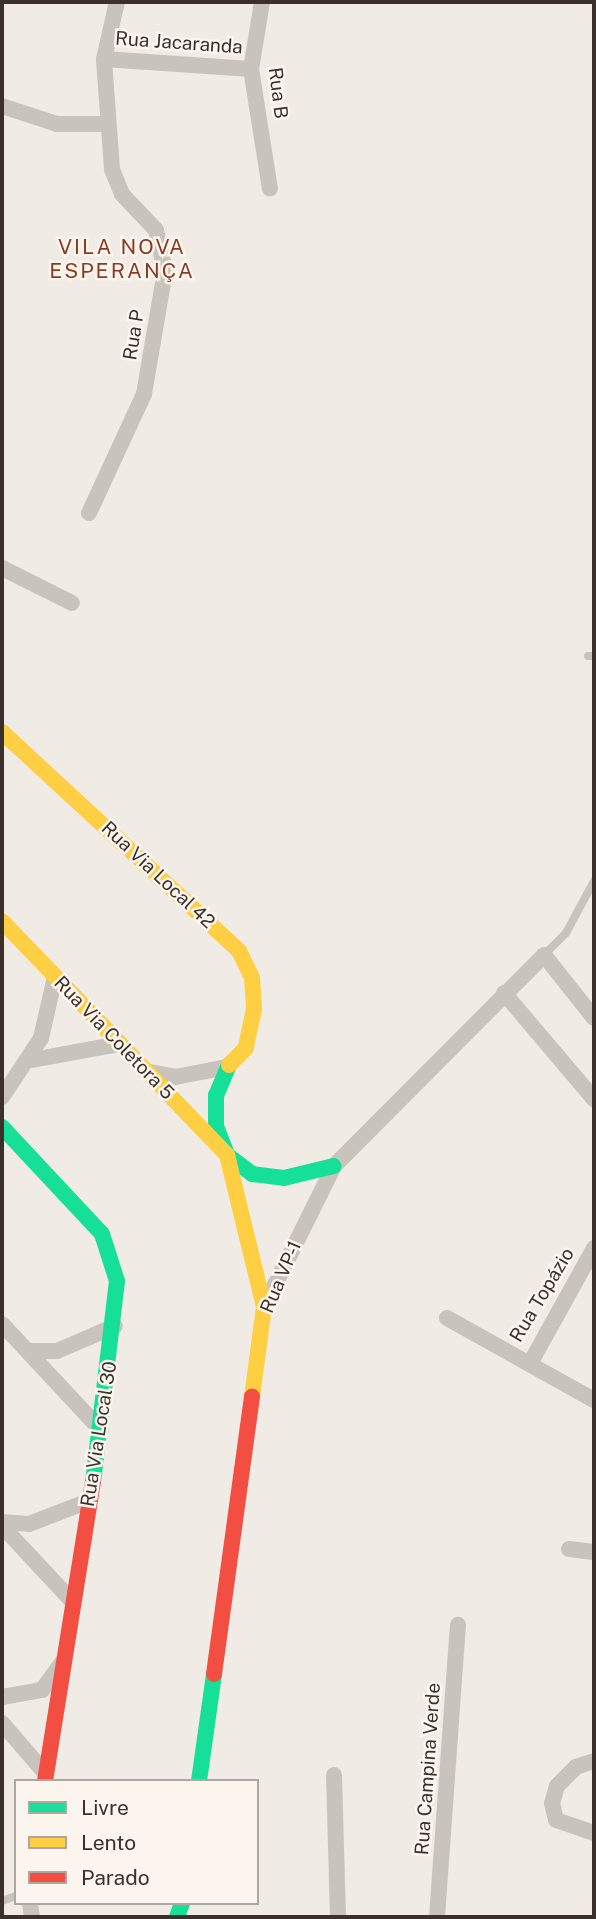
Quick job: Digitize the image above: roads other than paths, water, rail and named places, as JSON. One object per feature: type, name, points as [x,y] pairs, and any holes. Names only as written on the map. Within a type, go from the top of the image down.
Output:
[{"type":"street","name":"Rua P","points":[[89,513],[144,394],[165,271],[156,230],[122,194],[105,124],[104,59],[117,2]]},
{"type":"street","name":"Rua B","points":[[262,2],[251,69],[270,188]]},
{"type":"street","name":"Rua Jacaranda","points":[[104,59],[251,69]]},
{"type":"street","points":[[2,106],[57,124],[105,124]]},
{"type":"street","points":[[2,568],[72,603]]},
{"type":"street","name":"Rua Via Local 42","points":[[2,732],[8,743],[239,951],[252,978],[246,1048],[228,1067]]},
{"type":"street","name":"Rua Via Coletora 5","points":[[2,921],[227,1155],[252,1174],[284,1178],[334,1166]]},
{"type":"street","points":[[544,954],[594,1018]]},
{"type":"street","name":"Rua VP-1","points":[[199,1779],[264,1307],[334,1166],[544,954]]},
{"type":"street","points":[[2,1097],[32,1060],[50,1017],[54,977]]},
{"type":"street","points":[[504,992],[594,1099]]},
{"type":"street","points":[[32,1060],[119,1044]]},
{"type":"street","points":[[145,1071],[175,1077],[228,1067]]},
{"type":"street","points":[[228,1067],[216,1095],[216,1126],[227,1155],[264,1307]]},
{"type":"street","name":"Rua Via Local 30","points":[[2,1127],[102,1234],[117,1281],[115,1326],[101,1430],[46,1777]]},
{"type":"street","name":"Rua Topázio","points":[[447,1318],[532,1360],[594,1248]]},
{"type":"street","points":[[2,1324],[101,1430]]},
{"type":"street","points":[[28,1351],[57,1350],[115,1326]]},
{"type":"street","points":[[532,1360],[594,1400]]},
{"type":"street","points":[[2,1524],[29,1524],[89,1501]]},
{"type":"street","points":[[2,1524],[72,1601]]},
{"type":"street","points":[[569,1549],[594,1552]]},
{"type":"street","name":"Rua Campina Verde","points":[[437,1917],[458,1625]]},
{"type":"street","points":[[2,1697],[42,1690],[67,1656]]},
{"type":"street","points":[[2,1723],[46,1777]]},
{"type":"street","points":[[594,1761],[576,1767],[557,1786],[552,1803],[556,1820],[594,1833]]},
{"type":"street","points":[[334,1775],[338,1917]]},
{"type":"lane","name":"Rua VP-1","points":[[544,954],[566,933],[594,881]]},
{"type":"district","name":"VILA NOVA ESPERANÇA","points":[[122,259]]}]
